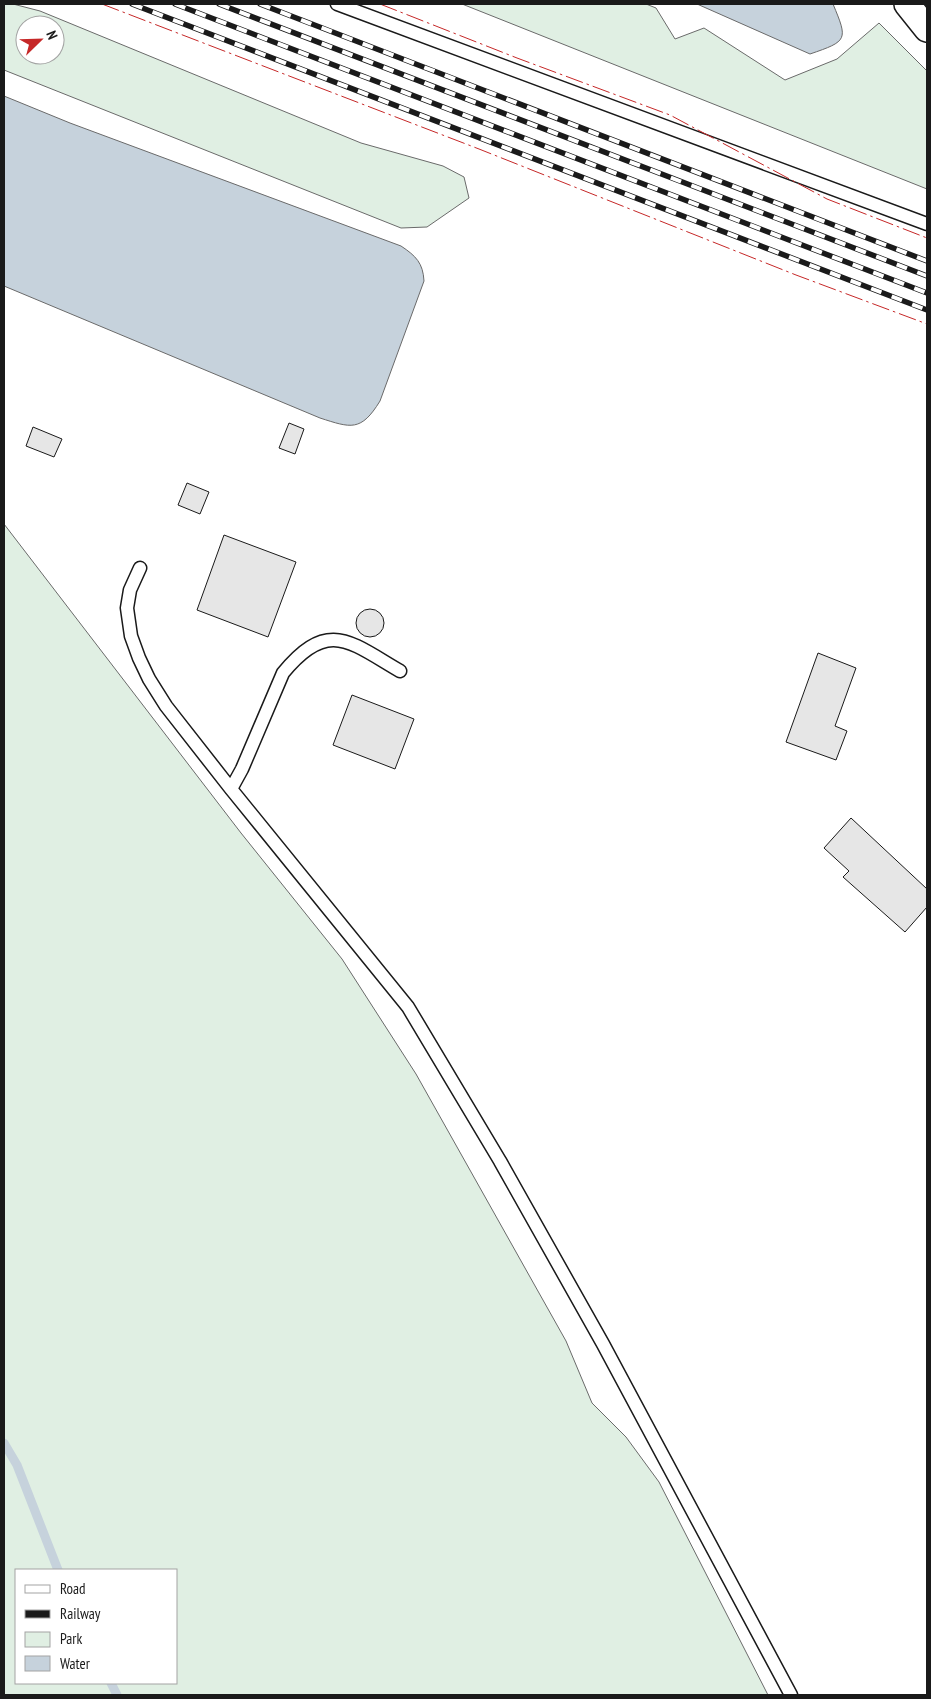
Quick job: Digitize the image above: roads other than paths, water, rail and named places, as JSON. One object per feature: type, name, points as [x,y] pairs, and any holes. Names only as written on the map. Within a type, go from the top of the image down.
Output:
[{"type":"street","points":[[906,4],[927,29]]},
{"type":"lane","points":[[337,4],[927,224]]},
{"type":"lane","points":[[140,568],[130,590],[127,608],[131,636],[139,658],[166,706],[231,790],[386,978],[413,1015],[500,1161],[603,1344],[791,1695]]},
{"type":"lane","points":[[231,790],[242,769],[283,673],[306,649],[333,639],[345,641],[400,671]]},
{"type":"water","points":[[697,4],[833,4],[841,25],[841,38],[832,46],[810,54]]},
{"type":"water","points":[[4,96],[70,123],[401,246],[411,253],[418,260],[424,281],[380,401],[367,418],[361,423],[348,425],[320,418],[4,286]]},
{"type":"waterway","points":[[4,1443],[17,1465],[58,1569]]},
{"type":"waterway","points":[[112,1684],[117,1695]]},
{"type":"railway","points":[[132,4],[927,310]]},
{"type":"railway","points":[[175,4],[927,293]]},
{"type":"railway","points":[[219,4],[927,276]]},
{"type":"railway","points":[[260,4],[927,261]]}]
